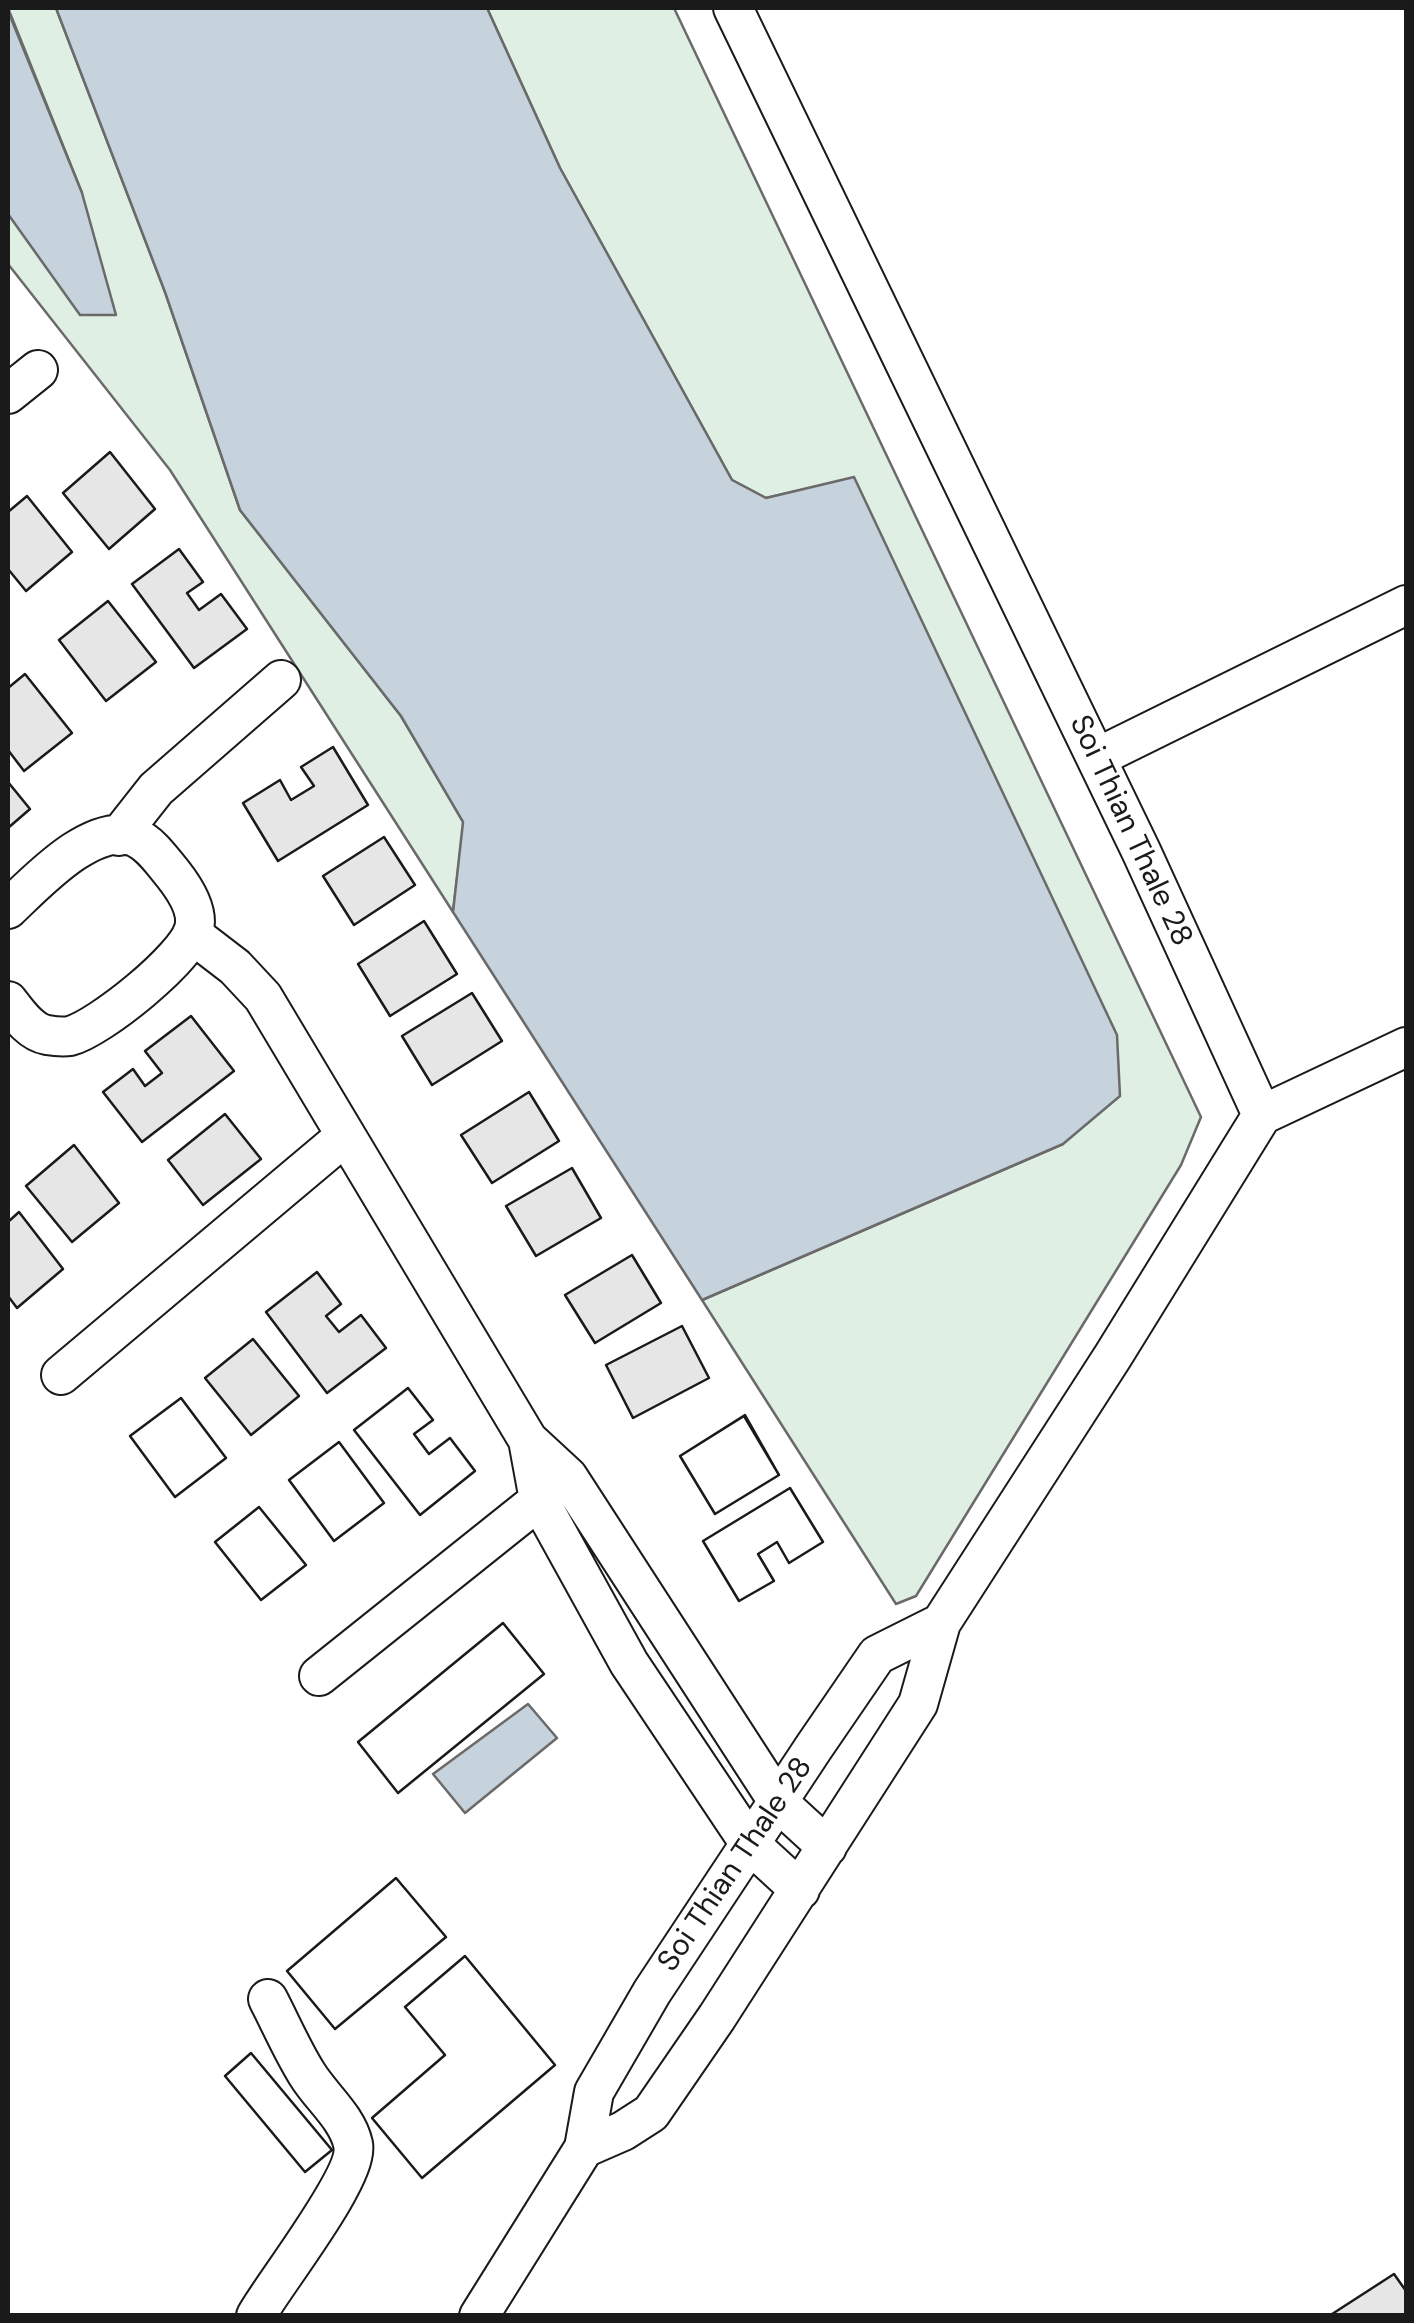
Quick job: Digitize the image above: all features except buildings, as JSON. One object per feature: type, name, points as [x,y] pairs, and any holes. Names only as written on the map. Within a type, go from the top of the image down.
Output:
[{"type":"street","name":"Soi Thian Thale 28","points":[[584,2148],[622,2131],[651,2112],[800,1890],[918,1704],[941,1622],[1113,1356],[1262,1115],[1096,758],[733,8]]},
{"type":"street","points":[[8,394],[38,370]]},
{"type":"street","points":[[1096,758],[1406,605]]},
{"type":"street","points":[[118,836],[156,789],[281,680]]},
{"type":"street","points":[[8,909],[65,856],[109,835],[134,837],[153,850],[178,880],[192,905],[196,926],[188,945],[113,1015],[69,1036],[44,1035],[25,1022],[8,1001]]},
{"type":"street","points":[[192,934],[236,967],[263,997],[528,1440],[629,1663],[750,1844],[800,1890]]},
{"type":"street","points":[[1262,1115],[1406,1047]]},
{"type":"street","points":[[61,1376],[344,1137]]},
{"type":"street","points":[[319,1676],[553,1489]]},
{"type":"street","points":[[553,1489],[779,1802],[827,1846]]},
{"type":"street","name":"Soi Thian Thale 28","points":[[479,2316],[584,2148],[594,2092],[652,1992],[750,1844],[877,1656],[941,1622]]},
{"type":"street","points":[[256,2316],[350,2170],[354,2148],[347,2127],[308,2075],[268,1999]]},
{"type":"green space","points":[[8,8],[56,8],[165,292],[240,510],[401,716],[464,822],[453,912],[170,470],[8,264],[8,214],[33,247],[82,193]]},
{"type":"green space","points":[[487,8],[674,8],[1201,1117],[1181,1165],[916,1596],[896,1604],[702,1300],[1063,1144],[854,478],[766,498],[732,480],[560,168]]},
{"type":"shaded area","points":[[56,8],[487,8],[560,168],[732,480],[766,498],[854,477],[1117,1035],[1120,1096],[1063,1144],[702,1300],[453,912],[463,822],[401,716],[240,510],[165,292]]},
{"type":"shaded area","points":[[8,11],[82,193],[116,315],[80,315],[8,214]]},
{"type":"shaded area","points":[[528,1704],[557,1738],[465,1813],[433,1774]]}]
